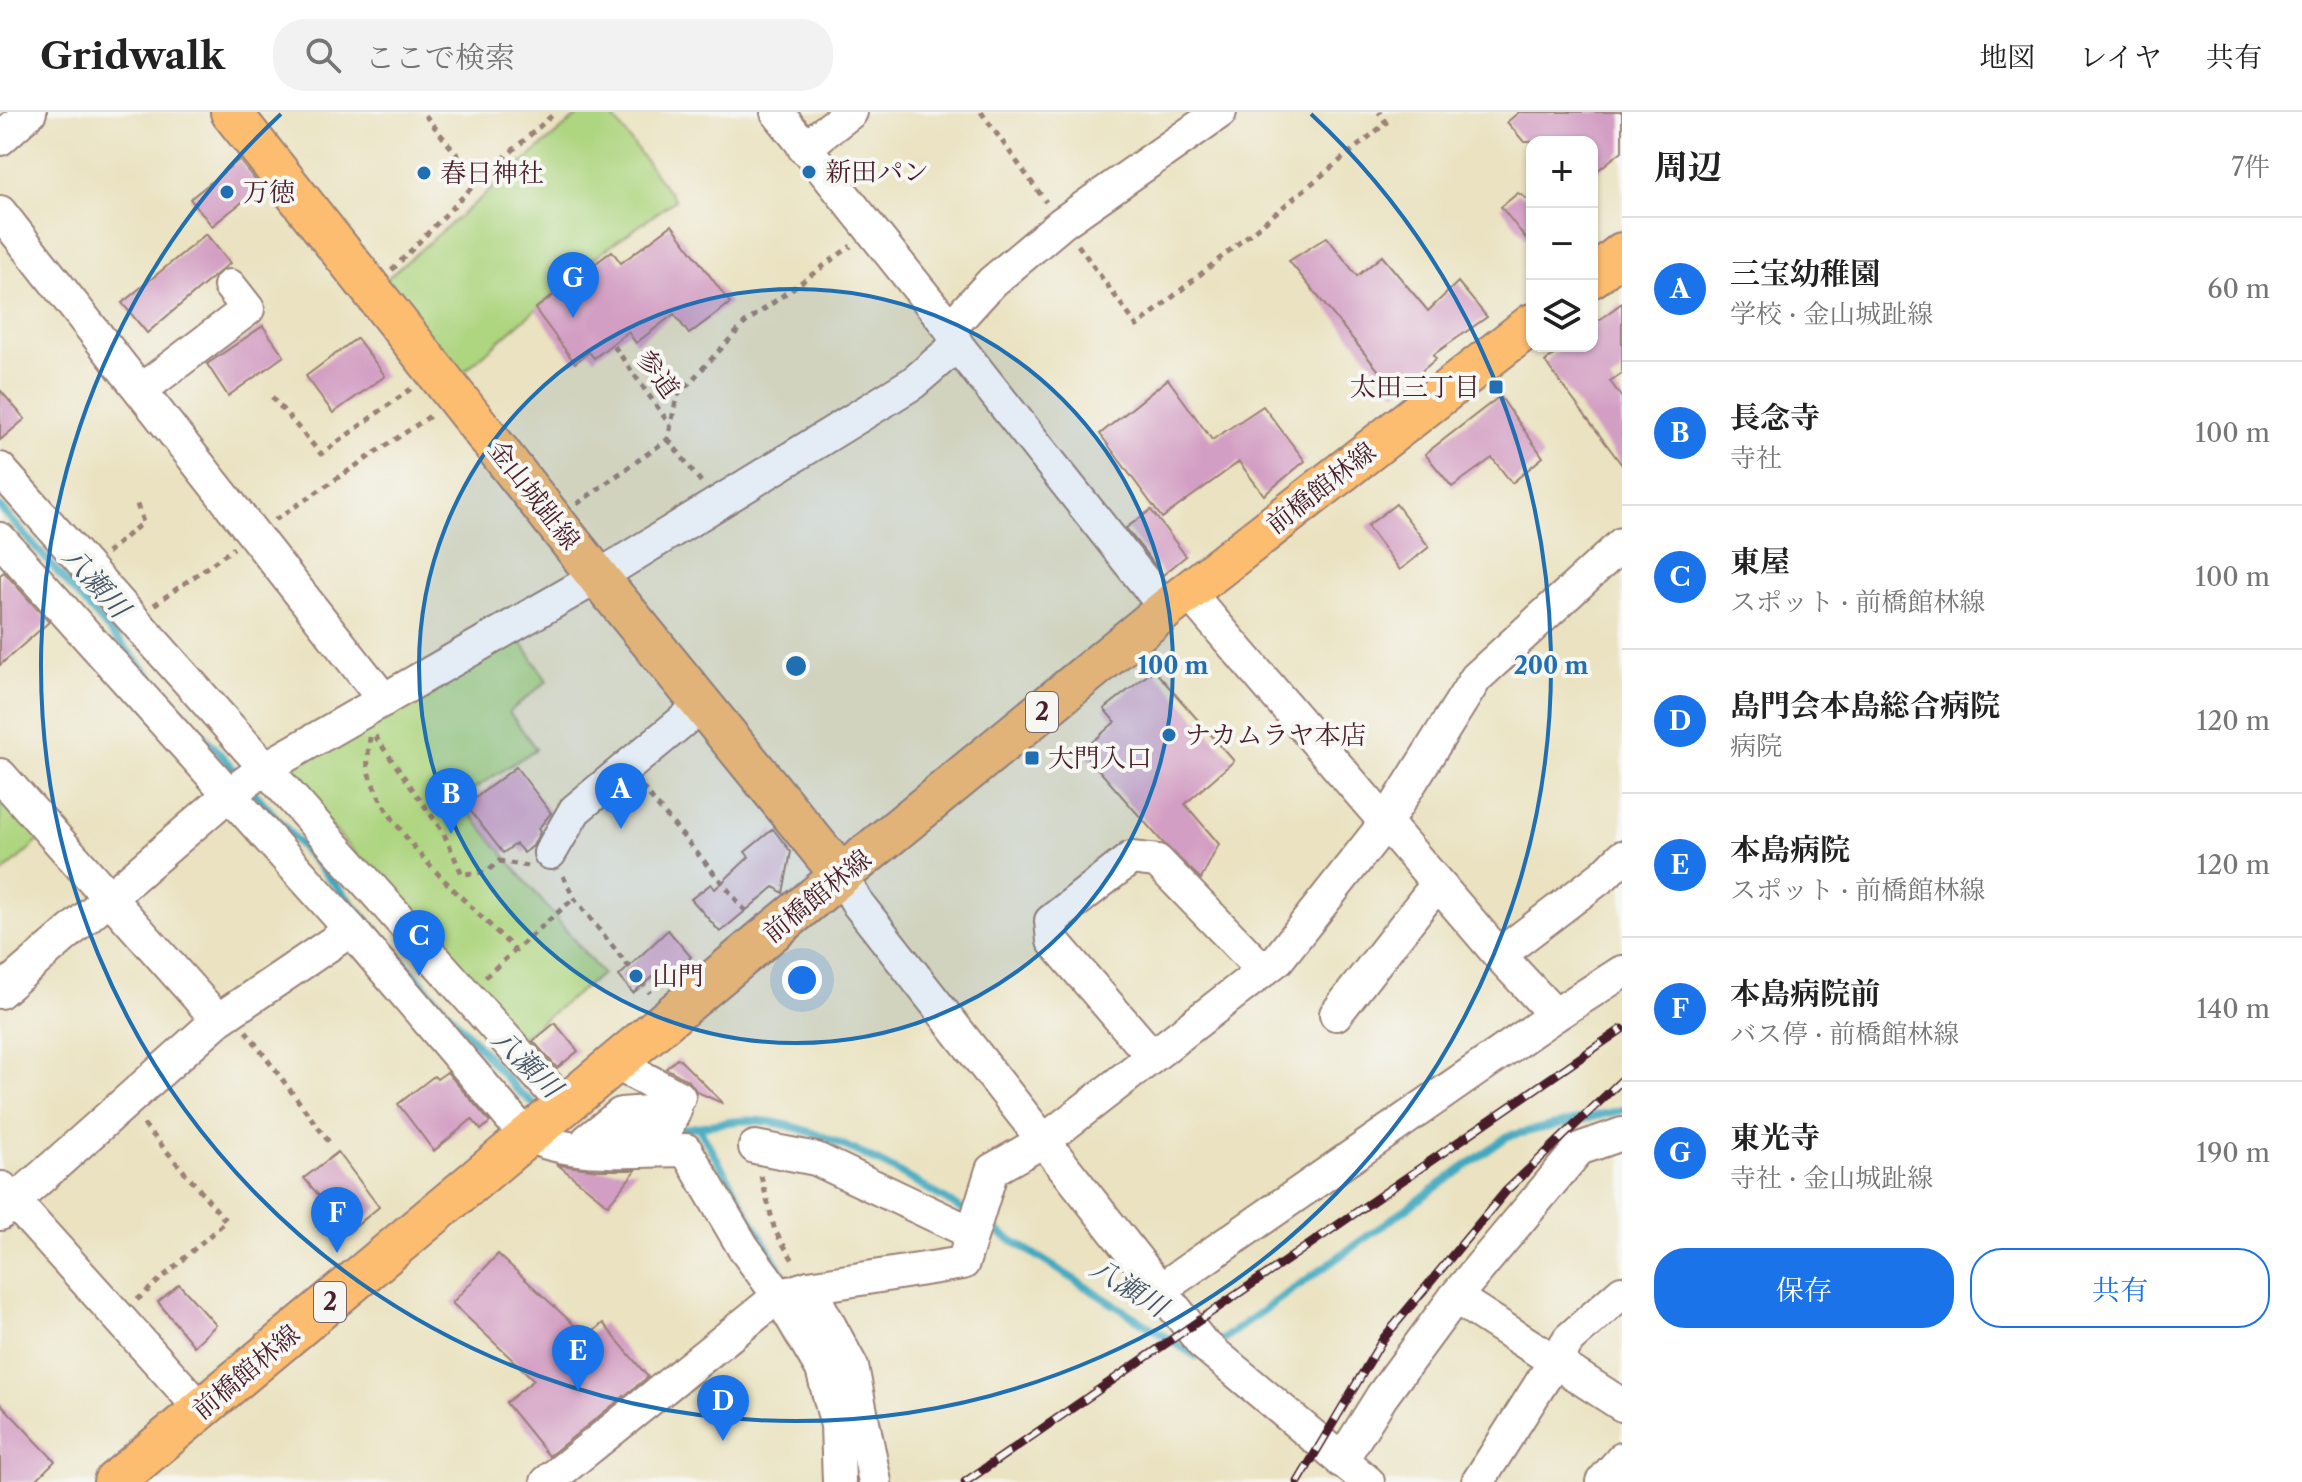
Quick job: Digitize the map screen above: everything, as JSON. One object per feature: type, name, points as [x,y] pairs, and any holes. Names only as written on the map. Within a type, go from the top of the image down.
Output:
[{"type":"main road","name":"金山城趾線","points":[[231,112],[598,577],[841,875]]},
{"type":"main road","points":[[1598,272],[1622,253]]},
{"type":"main road","name":"前橋館林線","points":[[114,1482],[841,875],[1177,601],[1526,329]]},
{"type":"street","points":[[0,139],[30,112]]},
{"type":"street","points":[[777,112],[954,337],[1177,601],[1386,822],[1499,955],[1555,1015]]},
{"type":"street","points":[[804,148],[851,112]]},
{"type":"street","points":[[0,992],[227,796],[265,768],[598,577],[913,383],[954,337],[992,282],[1062,223],[1220,112]]},
{"type":"street","points":[[0,212],[384,700]]},
{"type":"street","points":[[141,390],[248,309],[230,286]]},
{"type":"street","points":[[0,469],[465,995],[551,1119],[553,1144],[606,1151],[686,1150],[743,1247],[791,1293],[852,1367],[875,1482]]},
{"type":"street","points":[[0,539],[227,796],[351,930],[551,1119]]},
{"type":"street","points":[[547,1482],[791,1293],[963,1263],[972,1233],[1002,1165],[1045,1140],[1278,959],[1386,822],[1476,678],[1622,544]]},
{"type":"street","points":[[550,853],[556,848],[575,810],[702,705]]},
{"type":"street","points":[[0,775],[108,897],[225,1016]]},
{"type":"street","points":[[1499,955],[1604,875],[1622,857]]},
{"type":"street","points":[[1152,1056],[1053,941],[1051,921],[1131,858],[1157,861],[1261,972]]},
{"type":"street","points":[[841,875],[858,904],[1202,1343],[1345,1454],[1368,1482]]},
{"type":"street","points":[[1336,1014],[1427,897],[1442,888]]},
{"type":"street","points":[[201,1409],[119,1317],[5,1201],[225,1016],[351,930]]},
{"type":"street","points":[[1161,1289],[1555,1015],[1622,972]]},
{"type":"street","points":[[617,1064],[679,1097]]},
{"type":"street","points":[[1345,1454],[1382,1396],[1455,1297],[1579,1149],[1622,1134]]},
{"type":"street","points":[[755,1147],[816,1159],[972,1233]]},
{"type":"street","points":[[1478,1482],[1569,1339],[1622,1292]]},
{"type":"street","points":[[791,1293],[831,1399],[837,1425],[839,1482]]},
{"type":"street","points":[[1455,1297],[1622,1405]]},
{"type":"street","points":[[1602,1482],[1622,1459]]},
{"type":"path","points":[[372,291],[478,181],[556,112]]},
{"type":"path","points":[[981,112],[1137,326],[1386,123],[1379,112]]},
{"type":"path","points":[[425,115],[478,181]]},
{"type":"path","points":[[554,521],[668,439],[677,396],[745,323],[870,232]]},
{"type":"path","name":"参道","points":[[614,346],[671,425]]},
{"type":"path","points":[[272,397],[321,454],[446,384]]},
{"type":"path","points":[[134,619],[252,535],[446,384]]},
{"type":"path","points":[[668,439],[718,503]]},
{"type":"path","points":[[88,569],[143,522],[135,499]]},
{"type":"path","points":[[515,950],[433,866],[392,816],[368,771],[370,730],[443,832],[462,874],[486,872],[499,861],[538,869],[550,853],[574,898],[670,1019]]},
{"type":"path","points":[[626,768],[767,936]]},
{"type":"path","points":[[465,995],[574,898]]},
{"type":"path","points":[[225,1016],[332,1146]]},
{"type":"path","points":[[119,1317],[226,1221],[125,1102]]},
{"type":"path","points":[[755,1147],[791,1293]]},
{"type":"green space","points":[[582,112],[609,112],[675,200],[601,253],[447,386],[372,291]]},
{"type":"green space","points":[[520,640],[547,681],[509,712],[536,749],[458,799],[602,974],[520,1038],[279,768]]},
{"type":"green space","points":[[0,775],[50,831],[0,875]]},
{"type":"building","points":[[1519,112],[1622,112],[1622,151],[1598,170],[1598,136],[1526,136],[1524,142],[1507,122]]},
{"type":"building","name":"万徳","points":[[239,160],[261,187],[212,226],[190,199]]},
{"type":"building","points":[[1518,193],[1526,198],[1526,238],[1501,207]]},
{"type":"building","points":[[672,225],[730,303],[689,334],[674,314],[636,343],[628,332],[594,358],[589,352],[575,363],[535,309],[612,251],[621,263]]},
{"type":"building","points":[[206,234],[230,263],[147,333],[122,303]]},
{"type":"building","points":[[1327,237],[1357,276],[1382,256],[1428,311],[1458,282],[1487,317],[1433,355],[1436,359],[1396,392],[1289,261]]},
{"type":"building","points":[[1622,303],[1622,373],[1610,381],[1622,398],[1622,465],[1545,362],[1557,352],[1598,352],[1598,321]]},
{"type":"building","points":[[263,326],[284,356],[228,396],[207,364]]},
{"type":"building","points":[[357,338],[385,376],[333,413],[306,376]]},
{"type":"building","points":[[1168,379],[1212,440],[1263,406],[1305,461],[1264,495],[1239,462],[1162,518],[1100,434]]},
{"type":"building","points":[[0,390],[25,419],[0,440]]},
{"type":"building","points":[[1500,396],[1543,457],[1512,483],[1492,458],[1452,487],[1425,454]]},
{"type":"building","points":[[1396,504],[1429,547],[1400,570],[1367,526]]},
{"type":"building","points":[[1151,510],[1186,556],[1163,575],[1126,528]]},
{"type":"building","points":[[4,572],[49,622],[0,665],[0,575]]},
{"type":"building","points":[[1154,670],[1234,761],[1185,804],[1219,844],[1201,879],[1165,845],[1082,751],[1115,722],[1104,709]]},
{"type":"building","points":[[516,767],[551,813],[538,829],[540,832],[533,846],[524,853],[516,844],[503,853],[466,805]]},
{"type":"building","points":[[773,829],[791,852],[783,893],[774,887],[720,932],[691,899],[711,884],[715,889],[749,857],[745,852]]},
{"type":"building","points":[[668,930],[691,957],[665,980],[659,972],[633,993],[619,976]]},
{"type":"building","points":[[555,1023],[578,1051],[557,1068],[533,1041]]},
{"type":"building","points":[[678,1058],[722,1103],[697,1092],[689,1081],[666,1068]]},
{"type":"building","points":[[447,1072],[490,1122],[481,1130],[472,1119],[434,1151],[398,1104],[434,1076],[437,1079]]},
{"type":"building","points":[[338,1152],[379,1207],[349,1232],[304,1178]]},
{"type":"building","points":[[558,1165],[599,1170],[636,1170],[608,1205]]},
{"type":"building","points":[[498,1254],[587,1337],[603,1323],[648,1377],[549,1456],[506,1403],[534,1380],[452,1303]]},
{"type":"building","points":[[179,1284],[216,1325],[194,1346],[158,1302]]},
{"type":"building","points":[[0,1403],[55,1461],[34,1482],[0,1482]]},
{"type":"waterway","name":"八瀬川","points":[[0,507],[240,777]]},
{"type":"waterway","name":"八瀬川","points":[[249,787],[516,1089],[540,1109]]},
{"type":"waterway","name":"八瀬川","points":[[1215,1345],[1508,1136],[1622,1110]]},
{"type":"waterway","name":"八瀬川","points":[[676,1130],[741,1121],[786,1125],[869,1157],[969,1214]]},
{"type":"waterway","points":[[699,1128],[784,1277]]},
{"type":"waterway","name":"八瀬川","points":[[984,1223],[1196,1356]]},
{"type":"waterway","points":[[853,1457],[857,1482]]},
{"type":"railway","points":[[965,1482],[1622,1029]]},
{"type":"railway","points":[[1298,1482],[1383,1339],[1506,1191],[1622,1080]]},
{"type":"place","name":"新田パン","points":[[809,172]]},
{"type":"place","name":"春日神社","points":[[424,173]]},
{"type":"place","name":"万徳","points":[[227,192]]},
{"type":"place","name":"東光寺","points":[[573,318]]},
{"type":"place","name":"太田三丁目","points":[[1496,387]]},
{"type":"place","name":"ナカムラヤ本店","points":[[1169,735]]},
{"type":"place","name":"大門入口","points":[[1032,758]]},
{"type":"place","name":"三宝幼稚園","points":[[621,829]]},
{"type":"place","name":"長念寺","points":[[451,834]]},
{"type":"place","name":"東屋","points":[[419,976]]},
{"type":"place","name":"山門","points":[[636,976]]},
{"type":"place","name":"本島病院前","points":[[337,1253]]},
{"type":"place","name":"本島病院","points":[[578,1391]]},
{"type":"place","name":"島門会本島総合病院","points":[[723,1441]]}]
